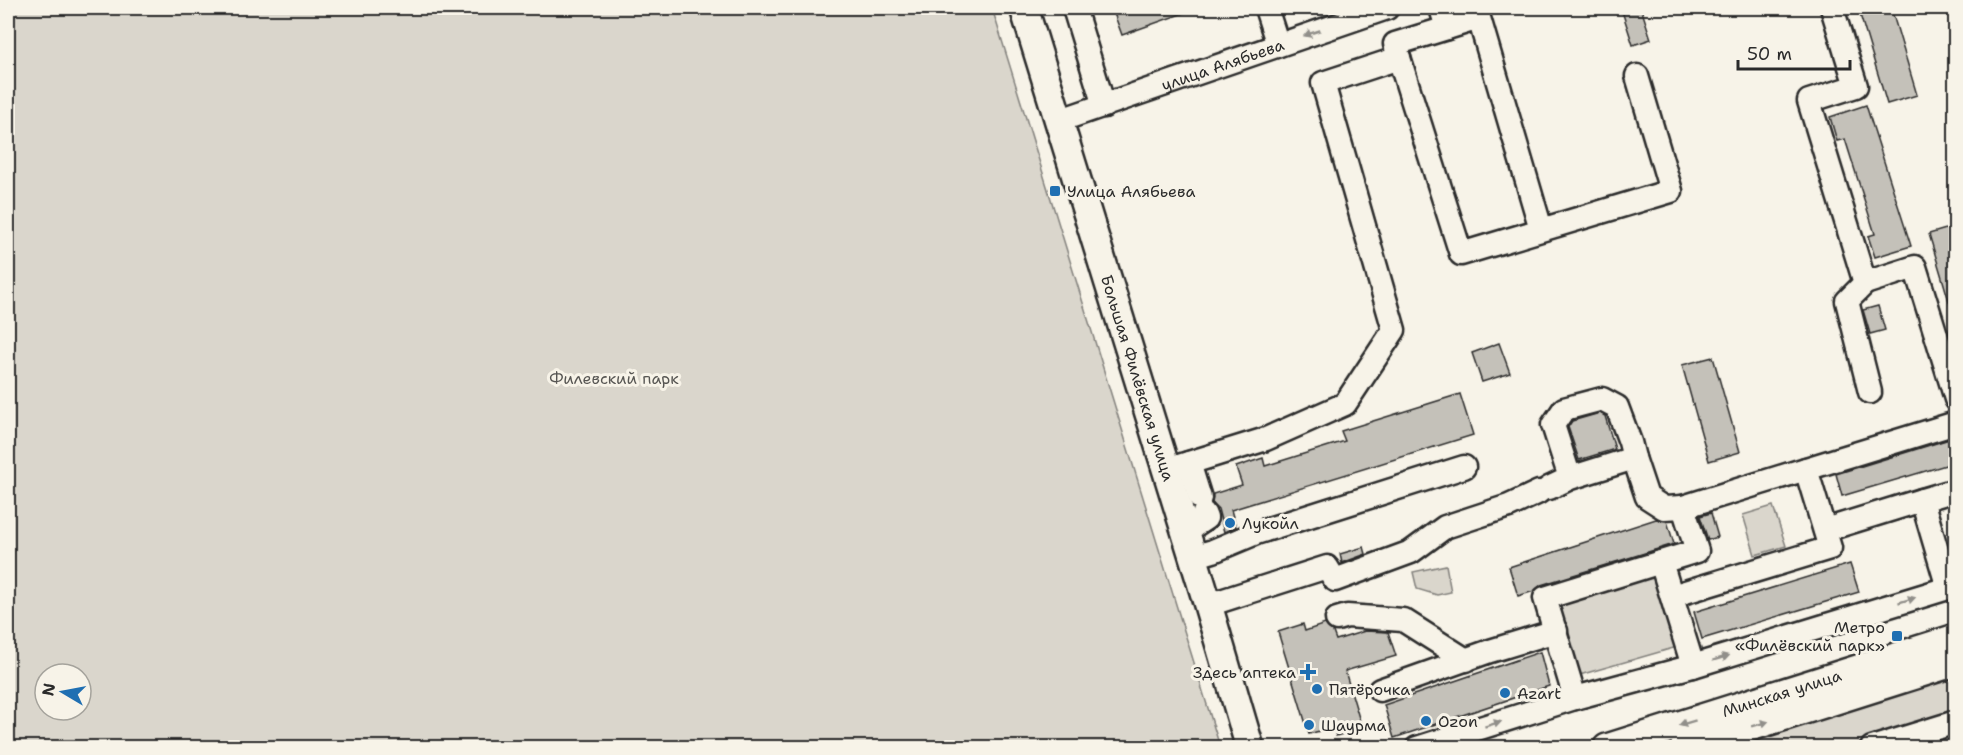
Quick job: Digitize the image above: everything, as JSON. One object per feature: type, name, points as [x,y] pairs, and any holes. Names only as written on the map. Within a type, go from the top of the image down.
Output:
[{"type":"main road","name":"Большая Филёвская улица","points":[[1024,8],[1058,122],[1178,466],[1189,544],[1250,747]]},
{"type":"main road","name":"Минская улица","points":[[1607,747],[1956,638]]},
{"type":"main road","name":"Минская улица","points":[[1684,747],[1956,662]]},
{"type":"street","points":[[1074,8],[1104,105]]},
{"type":"street","points":[[1266,8],[1278,45]]},
{"type":"street","name":"улица Алябьева","points":[[1058,122],[1387,8]]},
{"type":"street","points":[[1832,8],[1856,86],[1809,101],[1865,283]]},
{"type":"street","points":[[1542,229],[1479,18],[1444,18],[1395,44],[1461,254],[1671,191],[1637,76]]},
{"type":"street","points":[[1399,58],[1323,83],[1394,330],[1345,404],[1266,439],[1178,466],[1202,505],[1206,518],[1189,544],[1213,551],[1256,533],[1464,467]]},
{"type":"street","points":[[1870,392],[1848,301],[1865,283],[1915,267],[1921,322],[1956,399]]},
{"type":"street","points":[[1570,478],[1553,425],[1564,409],[1602,399],[1617,407],[1647,497],[1664,508],[1683,507],[1956,423]]},
{"type":"street","points":[[1208,605],[1327,567],[1335,580],[1411,552],[1445,527],[1509,506],[1570,478],[1634,458]]},
{"type":"street","points":[[1672,596],[1830,548],[1806,469]]},
{"type":"street","points":[[1825,530],[1956,490]]},
{"type":"street","points":[[1417,747],[1575,698],[1693,666],[1952,586],[1922,500]]},
{"type":"street","points":[[1575,698],[1545,598],[1697,551],[1683,507]]},
{"type":"street","points":[[1661,562],[1693,666]]},
{"type":"street","points":[[1337,619],[1347,616],[1403,620],[1466,660]]},
{"type":"street","points":[[1380,690],[1556,631]]},
{"type":"street","points":[[1872,747],[1956,722]]},
{"type":"green space","name":"Филевский парк","points":[[8,8],[992,8],[1220,747],[8,747]]},
{"type":"green space","points":[[1773,506],[1786,546],[1755,555],[1743,515]]},
{"type":"green space","points":[[1446,565],[1451,592],[1437,595],[1417,589],[1413,572]]},
{"type":"green space","points":[[1657,574],[1677,647],[1576,676],[1556,605]]},
{"type":"green space","points":[[1955,674],[1955,715],[1845,747],[1724,748]]},
{"type":"building","points":[[1112,8],[1194,8],[1195,9],[1122,35]]},
{"type":"building","points":[[1621,8],[1641,8],[1651,39],[1633,45]]},
{"type":"building","points":[[1858,8],[1891,8],[1917,95],[1887,104]]},
{"type":"building","points":[[1866,105],[1911,246],[1875,257],[1868,236],[1875,234],[1845,139],[1837,141],[1830,117]]},
{"type":"building","points":[[1956,226],[1956,310],[1952,311],[1929,234]]},
{"type":"building","points":[[1878,306],[1885,330],[1870,334],[1863,310]]},
{"type":"building","points":[[1499,343],[1510,373],[1482,382],[1472,353]]},
{"type":"building","points":[[1713,357],[1740,452],[1709,461],[1682,365]]},
{"type":"building","points":[[1460,394],[1473,435],[1231,510],[1236,527],[1224,532],[1218,509],[1212,503],[1213,494],[1242,485],[1236,467],[1263,458],[1265,466],[1345,441],[1341,431]]},
{"type":"building","points":[[1600,413],[1605,416],[1615,449],[1579,460],[1568,427],[1572,421]]},
{"type":"building","points":[[1956,437],[1956,462],[1842,496],[1836,474]]},
{"type":"building","points":[[1711,513],[1718,537],[1708,540],[1700,516]]},
{"type":"building","points":[[1656,519],[1667,521],[1674,544],[1541,585],[1534,591],[1518,596],[1509,567]]},
{"type":"building","points":[[1364,547],[1366,554],[1342,563],[1340,554]]},
{"type":"building","points":[[1850,564],[1859,592],[1702,639],[1694,612]]},
{"type":"building","points":[[1303,624],[1305,631],[1325,624],[1333,632],[1336,640],[1365,631],[1388,632],[1396,656],[1345,671],[1362,728],[1336,736],[1333,727],[1309,734],[1278,632]]},
{"type":"building","points":[[1540,652],[1549,686],[1394,738],[1384,705]]},
{"type":"place","name":"Улица Алябьева","points":[[1055,191]]},
{"type":"place","name":"Лукойл","points":[[1230,523]]},
{"type":"place","name":"Метро «Филёвский парк»","points":[[1897,636]]},
{"type":"place","name":"Здесь аптека","points":[[1308,672]]},
{"type":"place","name":"Пятёрочка","points":[[1317,689]]},
{"type":"place","name":"Azart","points":[[1505,693]]},
{"type":"place","name":"Ozon","points":[[1426,721]]},
{"type":"place","name":"Шаурма","points":[[1309,725]]}]
